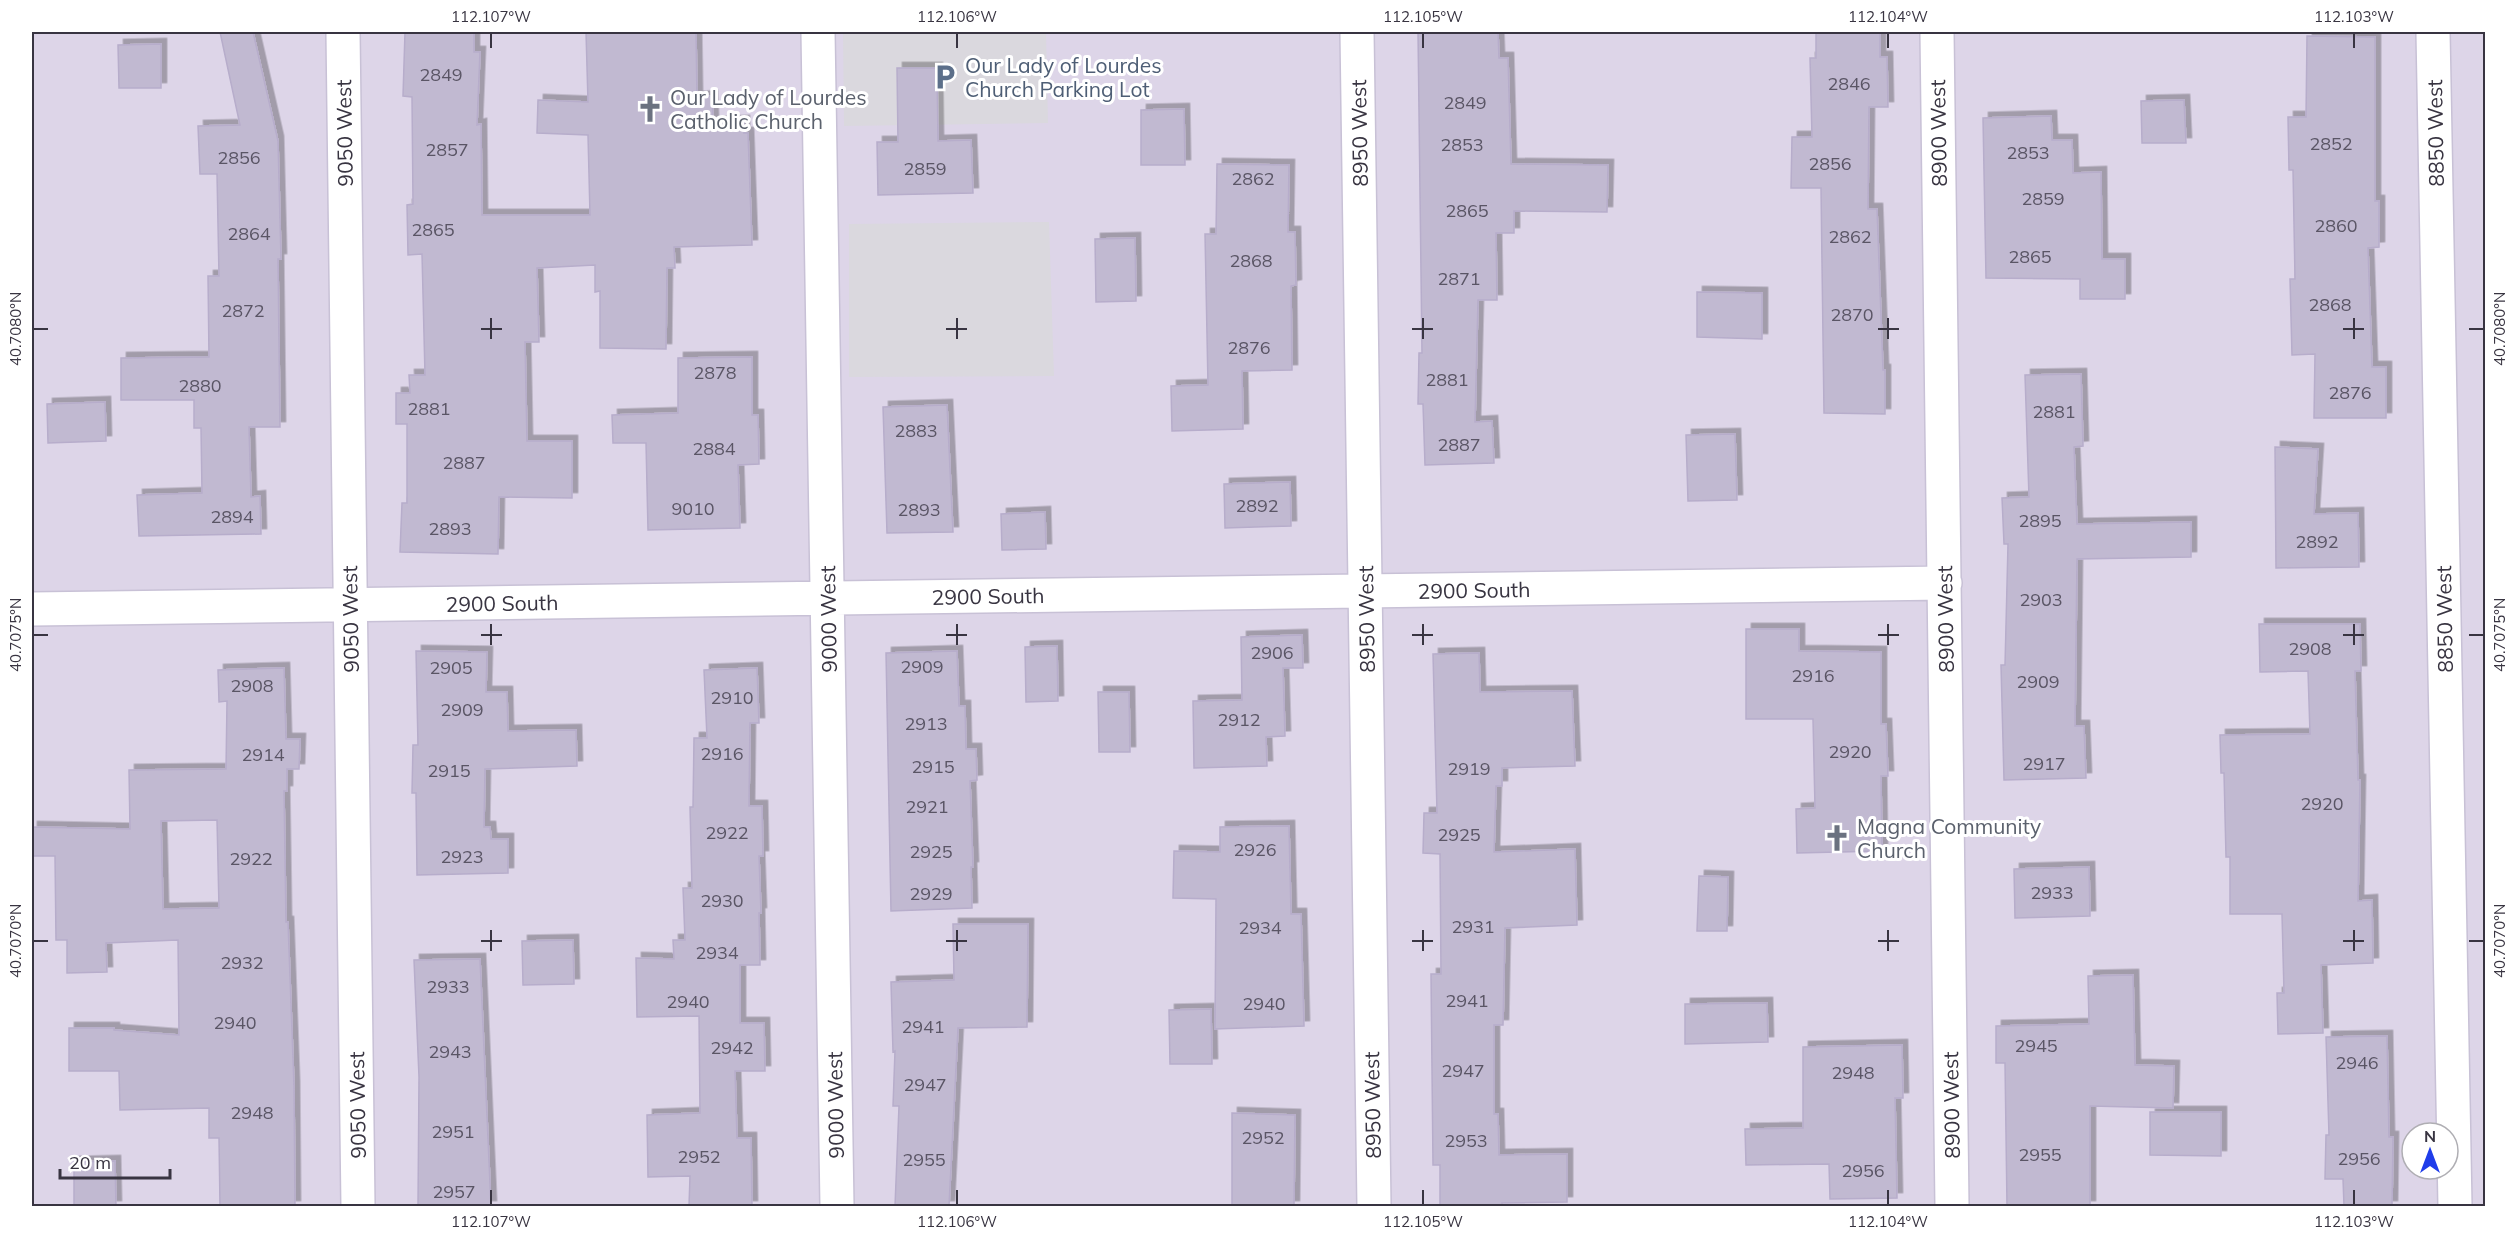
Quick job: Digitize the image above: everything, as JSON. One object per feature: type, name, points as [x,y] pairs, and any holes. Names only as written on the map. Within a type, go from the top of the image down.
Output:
[{"type":"street","name":"9050 West","points":[[343,32],[358,1206]]},
{"type":"street","name":"9000 West","points":[[818,32],[837,1206]]},
{"type":"street","name":"8950 West","points":[[1357,32],[1374,1206]]},
{"type":"street","name":"8900 West","points":[[1937,32],[1952,1206]]},
{"type":"street","name":"8850 West","points":[[2433,32],[2455,1206]]},
{"type":"street","name":"2900 South","points":[[32,609],[1945,584]]},
{"type":"shaded area","points":[[32,32],[2485,32],[2485,1206],[32,1206]]},
{"type":"shaded area","name":"Our Lady of Lourdes Church Parking Lot","points":[[843,32],[1046,32],[1048,123],[844,126]]},
{"type":"shaded area","points":[[1049,222],[1054,376],[849,377],[849,224]]},
{"type":"building","points":[[220,32],[253,32],[278,141],[281,259],[278,259],[280,427],[249,427],[251,497],[260,496],[261,534],[139,536],[137,495],[202,493],[201,428],[194,428],[194,400],[121,400],[121,358],[209,357],[208,276],[219,276],[217,174],[200,174],[198,126],[240,125]]},
{"type":"building","points":[[405,32],[474,32],[474,52],[480,52],[477,125],[481,124],[482,215],[590,215],[588,135],[537,133],[538,100],[588,102],[586,32],[696,32],[697,97],[712,96],[713,122],[744,121],[744,133],[748,133],[752,245],[674,247],[675,268],[667,268],[666,349],[600,348],[600,291],[595,292],[595,265],[537,268],[539,342],[525,342],[527,441],[572,441],[572,498],[499,497],[498,554],[400,552],[402,503],[407,503],[407,424],[396,424],[396,393],[410,393],[409,375],[425,375],[422,254],[408,255],[407,205],[413,204],[412,97],[403,96]]},
{"type":"building","points":[[1418,32],[1498,32],[1499,58],[1508,58],[1511,164],[1608,165],[1607,212],[1514,211],[1514,233],[1496,233],[1497,300],[1478,300],[1475,422],[1492,421],[1494,463],[1425,465],[1423,404],[1418,404],[1419,353],[1422,353]]},
{"type":"building","points":[[1816,32],[1880,32],[1880,57],[1887,57],[1888,107],[1869,107],[1868,209],[1877,209],[1885,414],[1824,413],[1821,188],[1791,188],[1792,137],[1812,137],[1810,58],[1816,58]]},
{"type":"building","points":[[2307,36],[2375,37],[2375,201],[2379,201],[2379,247],[2368,248],[2372,367],[2386,367],[2386,418],[2314,418],[2315,354],[2292,355],[2290,279],[2295,279],[2293,170],[2289,170],[2288,117],[2306,117]]},
{"type":"building","points":[[161,44],[161,88],[119,88],[118,45]]},
{"type":"building","points":[[897,68],[937,68],[938,141],[971,140],[973,193],[878,195],[877,142],[898,142]]},
{"type":"building","points":[[2184,100],[2186,143],[2142,143],[2141,101]]},
{"type":"building","points":[[1184,109],[1185,165],[1141,165],[1141,110]]},
{"type":"building","points":[[2051,116],[2052,140],[2072,140],[2073,173],[2101,172],[2102,259],[2125,259],[2125,299],[2080,299],[2080,279],[1986,278],[1983,118]]},
{"type":"building","points":[[1217,164],[1289,165],[1288,232],[1295,232],[1296,285],[1291,286],[1292,370],[1242,371],[1243,429],[1172,431],[1171,386],[1208,385],[1205,234],[1216,234]]},
{"type":"building","points":[[1135,238],[1136,301],[1096,302],[1095,239]]},
{"type":"building","points":[[1697,292],[1762,293],[1762,339],[1697,337]]},
{"type":"building","points":[[752,357],[752,415],[758,415],[759,464],[738,465],[740,528],[648,530],[646,443],[613,443],[612,415],[678,413],[678,358]]},
{"type":"building","points":[[2081,374],[2083,446],[2074,447],[2077,524],[2191,522],[2191,557],[2077,559],[2075,726],[2084,726],[2086,778],[2004,780],[2001,665],[2005,665],[2008,544],[2004,544],[2002,498],[2029,497],[2025,375]]},
{"type":"building","points":[[105,402],[106,441],[48,443],[47,404]]},
{"type":"building","points":[[947,405],[953,532],[887,533],[883,407]]},
{"type":"building","points":[[1735,434],[1737,500],[1688,501],[1686,435]]},
{"type":"building","points":[[2275,447],[2318,449],[2314,514],[2358,513],[2359,567],[2276,568]]},
{"type":"building","points":[[1290,482],[1291,526],[1225,528],[1224,484]]},
{"type":"building","points":[[1045,512],[1046,549],[1002,550],[1001,514]]},
{"type":"building","points":[[2259,624],[2360,624],[2361,671],[2355,671],[2358,780],[2360,780],[2358,901],[2372,900],[2373,963],[2321,965],[2323,1033],[2278,1034],[2277,993],[2284,993],[2282,914],[2230,914],[2230,857],[2226,857],[2224,773],[2221,773],[2220,735],[2310,734],[2308,671],[2260,672]]},
{"type":"building","points":[[1746,629],[1799,629],[1799,651],[1881,652],[1881,724],[1886,724],[1888,776],[1881,776],[1882,851],[1797,853],[1796,809],[1815,808],[1813,719],[1746,719]]},
{"type":"building","points":[[1302,635],[1303,668],[1283,668],[1285,736],[1266,737],[1267,766],[1194,768],[1193,701],[1242,700],[1241,637]]},
{"type":"building","points":[[1057,646],[1058,701],[1026,702],[1025,647]]},
{"type":"building","points":[[416,651],[487,652],[486,692],[507,692],[508,731],[576,730],[577,766],[485,769],[484,827],[490,827],[491,839],[508,839],[508,873],[417,875],[416,793],[412,793],[413,745],[418,745]]},
{"type":"building","points":[[957,651],[959,706],[965,706],[966,749],[976,749],[977,780],[970,781],[972,908],[891,911],[886,653]]},
{"type":"building","points":[[1479,653],[1480,692],[1572,691],[1575,766],[1502,768],[1502,786],[1496,786],[1494,852],[1575,849],[1577,925],[1505,928],[1503,1025],[1494,1025],[1494,1114],[1498,1114],[1499,1155],[1567,1154],[1567,1202],[1502,1203],[1502,1206],[1440,1206],[1440,1165],[1433,1165],[1431,974],[1441,974],[1440,854],[1423,853],[1424,813],[1437,813],[1433,654]]},
{"type":"building","points":[[284,668],[286,739],[300,739],[299,769],[287,769],[287,791],[284,791],[286,922],[288,922],[294,1086],[295,1206],[220,1206],[219,1138],[209,1138],[209,1108],[120,1110],[119,1071],[69,1071],[69,1028],[114,1028],[114,1030],[179,1035],[178,940],[106,943],[107,972],[67,973],[67,940],[56,940],[55,856],[32,856],[32,827],[130,829],[129,770],[226,769],[227,701],[219,702],[218,670]],"holes":[[[217,820],[219,908],[163,909],[161,821]]]},
{"type":"building","points":[[757,668],[759,723],[750,723],[749,806],[762,806],[763,856],[759,856],[760,965],[740,965],[740,1023],[764,1023],[765,1071],[735,1071],[737,1138],[751,1138],[752,1206],[689,1206],[690,1176],[648,1177],[647,1115],[700,1113],[699,1016],[637,1017],[636,958],[674,959],[673,940],[685,940],[683,888],[692,888],[690,807],[693,807],[694,738],[707,738],[704,670]]},
{"type":"building","points":[[1098,692],[1129,692],[1130,752],[1099,752]]},
{"type":"building","points":[[1289,826],[1291,914],[1301,914],[1304,1026],[1215,1029],[1216,899],[1173,898],[1174,851],[1220,852],[1220,827]]},
{"type":"building","points":[[2089,867],[2090,916],[2015,918],[2014,869]]},
{"type":"building","points":[[1699,876],[1728,877],[1727,931],[1697,931]]},
{"type":"building","points":[[953,924],[1028,924],[1027,1027],[958,1028],[949,1206],[895,1206],[899,1106],[893,1106],[895,1051],[893,1052],[891,982],[954,980]]},
{"type":"building","points":[[573,940],[574,984],[523,985],[522,941]]},
{"type":"building","points":[[480,959],[491,1206],[418,1206],[419,1077],[414,960]]},
{"type":"building","points":[[2133,975],[2135,1065],[2174,1066],[2173,1108],[2090,1106],[2090,1206],[2007,1206],[2005,1063],[1996,1063],[1996,1026],[2089,1024],[2088,976]]},
{"type":"building","points":[[1767,1003],[1768,1042],[1685,1044],[1685,1004]]},
{"type":"building","points":[[1211,1009],[1212,1064],[1170,1064],[1169,1010]]},
{"type":"building","points":[[2387,1036],[2389,1137],[2393,1137],[2392,1206],[2344,1206],[2343,1179],[2325,1179],[2326,1135],[2329,1135],[2326,1037]]},
{"type":"building","points":[[1902,1045],[1903,1098],[1895,1098],[1897,1198],[1830,1199],[1829,1164],[1746,1165],[1745,1129],[1803,1128],[1803,1047]]},
{"type":"building","points":[[2150,1112],[2221,1112],[2221,1156],[2150,1155]]},
{"type":"building","points":[[1232,1113],[1295,1115],[1294,1206],[1232,1206]]},
{"type":"building","points":[[115,1161],[116,1206],[74,1206],[74,1162]]},
{"type":"place","name":"Our Lady of Lourdes Church Parking Lot","points":[[945,77]]},
{"type":"place","name":"Our Lady of Lourdes Catholic Church","points":[[650,109]]},
{"type":"place","name":"Magna Community Church","points":[[1837,838]]}]
